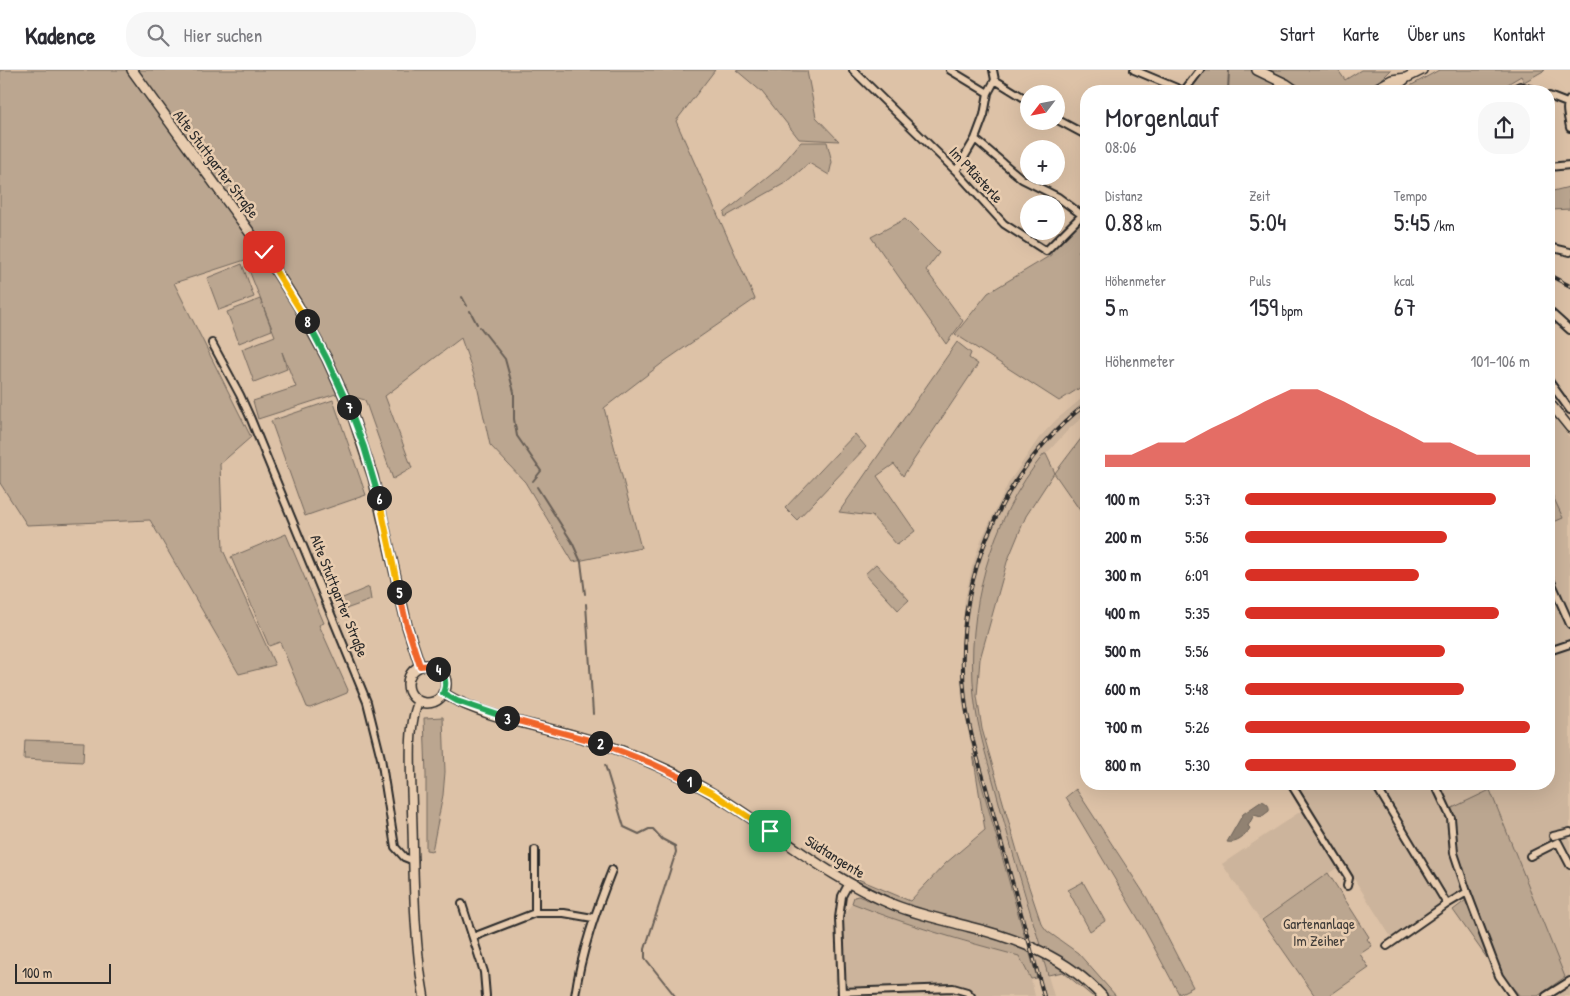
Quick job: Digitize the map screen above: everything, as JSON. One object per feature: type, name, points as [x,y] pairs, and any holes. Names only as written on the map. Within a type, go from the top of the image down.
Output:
[{"type":"main road","name":"Alte Stuttgarter Straße","points":[[132,70],[264,252],[297,304],[332,368],[352,414],[373,477],[407,626],[420,666]]},
{"type":"main road","points":[[1257,70],[1287,85]]},
{"type":"main road","points":[[1383,85],[1408,73],[1422,70]]},
{"type":"main road","points":[[1396,85],[1408,73]]},
{"type":"main road","points":[[1275,80],[1280,85]]},
{"type":"main road","points":[[432,665],[441,672],[446,682],[443,693],[435,701],[418,701],[413,697],[408,686],[411,674],[420,666],[432,665]]},
{"type":"main road","name":"Südtangente","points":[[443,693],[487,713],[593,741],[679,775],[738,809],[808,858],[849,883],[913,912],[979,929],[1026,944],[1070,968],[1102,996]]},
{"type":"street","name":"Im Pflästerle","points":[[853,70],[956,171],[1004,224],[1046,251],[1080,217]]},
{"type":"street","points":[[950,70],[988,93]]},
{"type":"street","points":[[956,171],[975,140],[984,115],[988,93],[995,80],[993,70]]},
{"type":"street","points":[[1134,70],[1170,85]]},
{"type":"street","points":[[1189,85],[1200,70]]},
{"type":"street","points":[[995,80],[1020,95]]},
{"type":"street","points":[[1555,98],[1569,101],[1570,128]]},
{"type":"street","points":[[1065,124],[1080,132]]},
{"type":"street","points":[[975,140],[1022,179],[1080,211]]},
{"type":"street","points":[[1555,166],[1570,165]]},
{"type":"street","points":[[1555,248],[1570,252]]},
{"type":"street","points":[[1555,316],[1570,330]]},
{"type":"street","name":"Alte Stuttgarter Straße","points":[[212,343],[250,417],[350,656],[374,723],[395,847],[404,857],[414,861]]},
{"type":"street","points":[[1555,389],[1570,410]]},
{"type":"street","points":[[1555,409],[1570,428]]},
{"type":"street","points":[[1555,590],[1570,624]]},
{"type":"street","points":[[1555,649],[1570,644]]},
{"type":"street","points":[[418,701],[413,717],[412,730],[415,916],[424,996]]},
{"type":"street","points":[[1295,790],[1349,878],[1348,886]]},
{"type":"street","points":[[1379,790],[1447,904]]},
{"type":"street","points":[[1438,790],[1451,818],[1454,853],[1467,892],[1499,976],[1512,996]]},
{"type":"street","points":[[1553,836],[1570,832]]},
{"type":"street","points":[[1530,856],[1558,842],[1570,865]]},
{"type":"street","points":[[535,850],[535,913]]},
{"type":"street","points":[[575,996],[593,918],[612,870]]},
{"type":"street","points":[[849,883],[842,896],[839,918],[842,994],[953,988],[967,992],[971,996]]},
{"type":"street","points":[[1387,946],[1467,892]]},
{"type":"street","points":[[462,904],[484,972],[486,996]]},
{"type":"street","points":[[474,937],[535,913],[564,913],[593,918]]},
{"type":"street","points":[[1546,996],[1570,981]]},
{"type":"shaded area","points":[[1080,400],[1080,419],[1044,454],[1006,516],[990,553],[978,599],[973,648],[974,696],[980,729],[1013,857],[1054,996],[1042,996],[973,754],[962,699],[960,668],[965,599],[972,567],[981,540],[1009,482],[1039,438],[1056,420]]},
{"type":"shaded area","points":[[1555,419],[1570,438],[1570,996],[1538,996],[1565,977],[1450,852],[1462,890],[1391,937],[1344,863],[1260,920],[1222,864],[1301,811],[1289,790],[1555,790]]},
{"type":"shaded area","points":[[1262,801],[1268,805],[1269,811],[1261,817],[1254,815],[1248,826],[1250,828],[1243,837],[1234,842],[1227,842],[1243,814]]},
{"type":"shaded area","points":[[852,903],[875,913],[963,941],[1019,956],[1031,979],[1035,996],[836,996],[838,925]]},
{"type":"green space","points":[[0,70],[715,70],[676,121],[755,299],[665,361],[604,408],[641,548],[573,562],[525,482],[490,445],[476,381],[461,338],[385,396],[412,468],[393,479],[365,400],[339,393],[258,419],[253,401],[296,387],[282,352],[287,369],[254,382],[242,349],[275,336],[245,260],[174,283],[251,437],[220,464],[223,550],[275,665],[239,674],[150,520],[27,525],[0,483]]},
{"type":"green space","points":[[736,70],[807,71],[816,117],[839,141],[799,139],[762,92]]},
{"type":"green space","points":[[1202,70],[1338,70],[1345,80],[1361,70],[1391,70],[1372,85],[1191,85]]},
{"type":"green space","points":[[1439,70],[1545,70],[1524,82],[1521,76],[1506,85],[1412,85]]},
{"type":"green space","points":[[801,142],[827,142],[832,162],[829,175],[809,163],[787,182],[725,217],[724,213],[778,169]]},
{"type":"green space","points":[[1569,187],[1570,209],[1555,210],[1555,190]]},
{"type":"green space","points":[[905,219],[939,253],[926,270],[963,321],[946,344],[871,237]]},
{"type":"green space","points":[[1080,220],[1080,250],[1078,251],[1080,253],[1080,388],[1059,401],[955,334],[988,293],[1051,255],[1052,248],[1060,240],[1065,240],[1065,235]]},
{"type":"green space","points":[[242,264],[254,297],[219,310],[207,278]]},
{"type":"green space","points":[[260,299],[272,330],[239,343],[227,312]]},
{"type":"green space","points":[[957,342],[971,353],[969,358],[978,364],[903,476],[894,464],[877,476],[915,531],[897,545],[872,516],[839,512]]},
{"type":"green space","points":[[333,400],[366,495],[305,516],[271,421]]},
{"type":"green space","points":[[855,434],[866,447],[797,520],[785,508]]},
{"type":"green space","points":[[1080,440],[1080,510],[1054,473],[1026,516],[1007,562],[980,659],[977,696],[982,729],[1018,854],[1041,923],[1047,931],[1078,953],[1116,996],[1108,996],[1076,968],[1040,945],[1010,845],[985,751],[974,696],[972,664],[978,600],[996,537],[1009,507],[1025,480],[1044,454],[1046,454],[1055,473]]},
{"type":"green space","points":[[1555,501],[1563,518],[1555,521]]},
{"type":"green space","points":[[286,534],[324,623],[319,625],[348,690],[347,693],[310,708],[307,707],[280,642],[269,646],[231,557]]},
{"type":"green space","points":[[876,564],[909,600],[898,610],[865,574]]},
{"type":"green space","points":[[369,587],[371,600],[343,610],[338,600]]},
{"type":"green space","points":[[443,717],[445,772],[443,795],[432,851],[426,850],[424,718]]},
{"type":"green space","points":[[25,740],[84,742],[83,762],[24,759]]},
{"type":"green space","points":[[973,754],[1025,938],[903,904],[857,881],[858,879],[910,901],[946,863],[985,830]]},
{"type":"green space","points":[[1076,789],[1147,898],[1193,987],[1179,994],[1142,925],[1066,797]]},
{"type":"green space","points":[[1490,790],[1565,977],[1538,996],[1520,996],[1489,961],[1453,910],[1466,900],[1450,852],[1448,810]]},
{"type":"green space","name":"Gartenanlage Im Zeiher","points":[[1328,873],[1369,937],[1367,939],[1372,946],[1360,954],[1369,968],[1329,996],[1315,996],[1262,920]]},
{"type":"green space","points":[[1083,882],[1105,921],[1090,931],[1068,890]]},
{"type":"green space","points":[[858,896],[896,911],[1028,947],[1037,978],[1031,979],[1019,956],[914,925],[852,903],[854,897]]},
{"type":"green space","points":[[1042,955],[1072,974],[1097,996],[1092,996],[1063,972],[1048,975]]},
{"type":"waterway","points":[[1228,85],[1229,70]]},
{"type":"waterway","points":[[462,297],[467,306]]},
{"type":"waterway","points":[[470,311],[477,324]]},
{"type":"waterway","points":[[480,327],[505,359],[514,392],[514,419],[517,436],[541,471],[533,481]]},
{"type":"waterway","points":[[537,487],[572,542],[581,562],[585,594]]},
{"type":"waterway","points":[[586,604],[593,714]]},
{"type":"waterway","points":[[605,765],[624,827],[639,834],[653,829],[662,839],[675,846],[676,852],[645,949],[645,958],[675,996]]},
{"type":"railway","points":[[1555,278],[1570,286]]},
{"type":"railway","points":[[1044,996],[972,738],[965,699],[963,657],[966,616],[974,575],[988,536],[1006,498],[1028,464],[1055,432],[1080,409]]},
{"type":"route","points":[[264,252],[312,330],[352,414],[364,447],[382,510],[407,626],[418,661],[420,666],[432,665],[441,672],[446,682],[443,693],[487,713],[578,736],[625,752],[679,775],[714,794],[770,831]]}]
